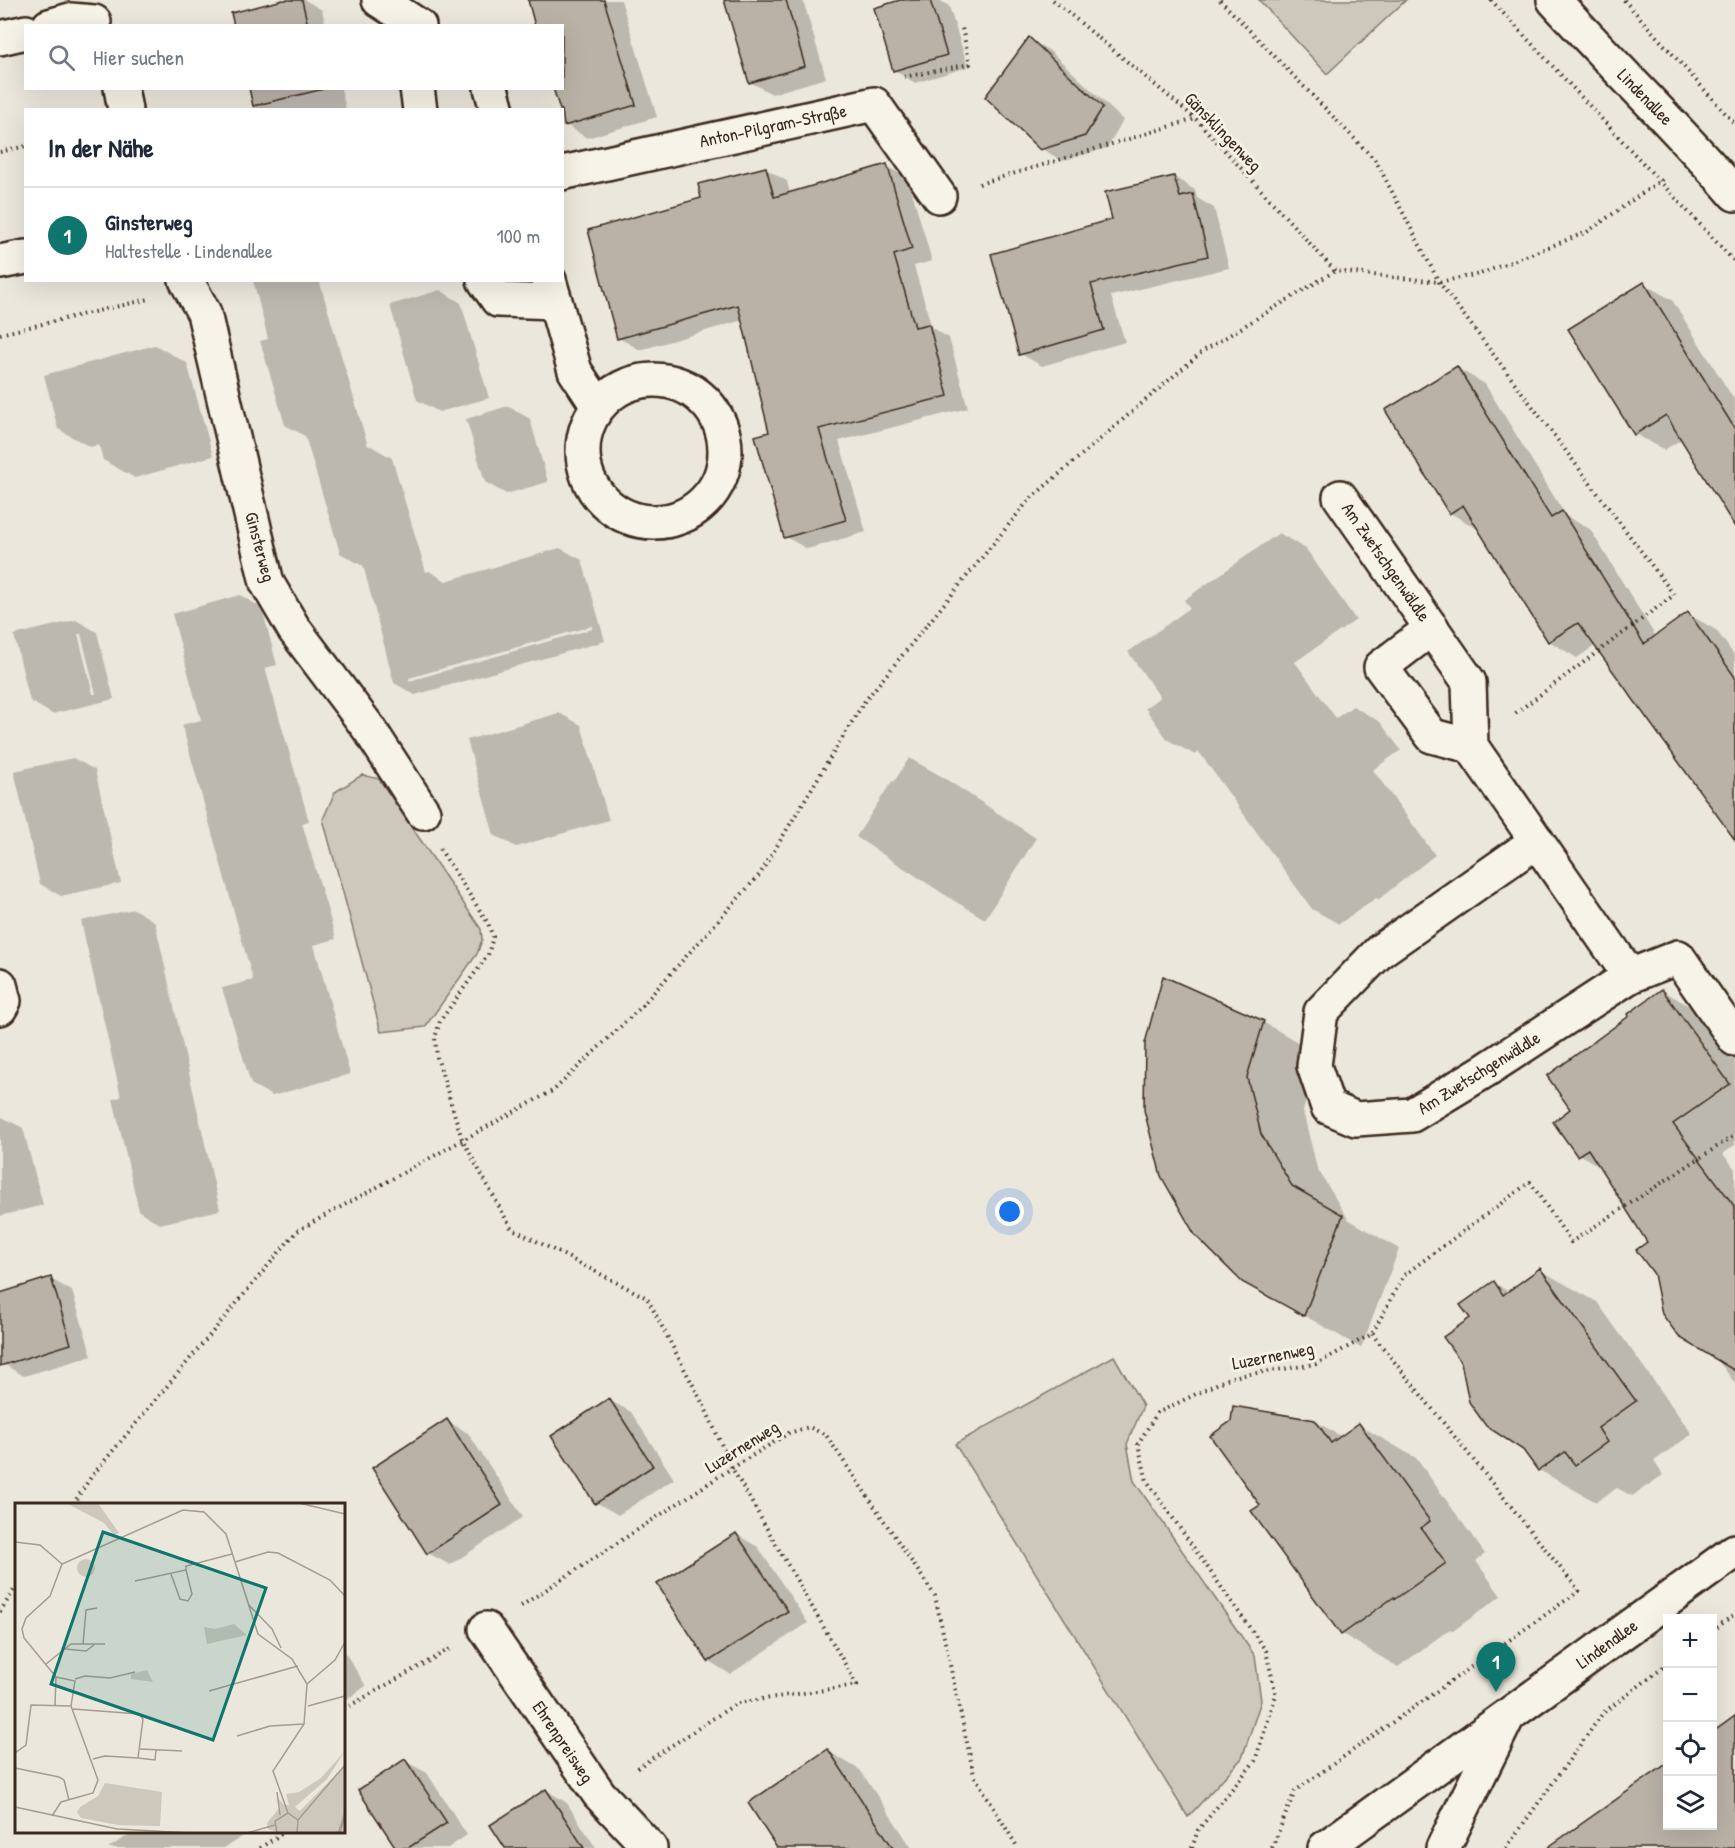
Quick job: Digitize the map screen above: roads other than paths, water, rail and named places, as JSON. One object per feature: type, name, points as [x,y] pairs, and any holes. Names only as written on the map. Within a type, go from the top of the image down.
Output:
[{"type":"street","name":"Lindenallee","points":[[1554,0],[1735,194]]},
{"type":"street","points":[[56,24],[100,16]]},
{"type":"street","points":[[0,38],[24,32]]},
{"type":"street","points":[[121,90],[125,108]]},
{"type":"street","points":[[417,90],[420,108]]},
{"type":"street","points":[[492,90],[496,108]]},
{"type":"street","name":"Anton-Pilgram-Straße","points":[[564,173],[874,104],[939,196]]},
{"type":"street","points":[[0,262],[24,257]]},
{"type":"street","points":[[485,282],[498,300],[552,291],[575,371],[598,406]]},
{"type":"street","name":"Ginsterweg","points":[[188,285],[204,313],[267,583],[294,629],[370,730],[423,812]]},
{"type":"street","points":[[655,380],[676,383],[695,393],[711,408],[721,427],[725,448],[723,470],[714,489],[700,506],[682,517],[662,522],[640,521],[620,514],[602,501],[590,483],[584,463],[584,441],[589,421],[598,406],[614,392],[633,382],[655,380]]},
{"type":"street","name":"Am Zwetschgenwäldle","points":[[1340,497],[1432,628],[1469,682],[1471,746],[1432,736],[1381,667],[1432,628]]},
{"type":"street","points":[[1471,746],[1630,976]]},
{"type":"street","name":"Am Zwetschgenwäldle","points":[[1537,841],[1380,951],[1321,1011],[1314,1066],[1329,1107],[1356,1119],[1412,1114],[1486,1070],[1630,976],[1678,957],[1735,1039]]},
{"type":"street","points":[[0,985],[4,1001],[0,1008]]},
{"type":"street","name":"Lindenallee","points":[[1325,1848],[1735,1551]]},
{"type":"street","name":"Ehrenpreisweg","points":[[486,1629],[598,1794],[650,1848]]},
{"type":"street","name":"Lindenallee","points":[[1443,1848],[1508,1715]]},
{"type":"place","name":"Ginsterweg","points":[[1496,1692]]}]
